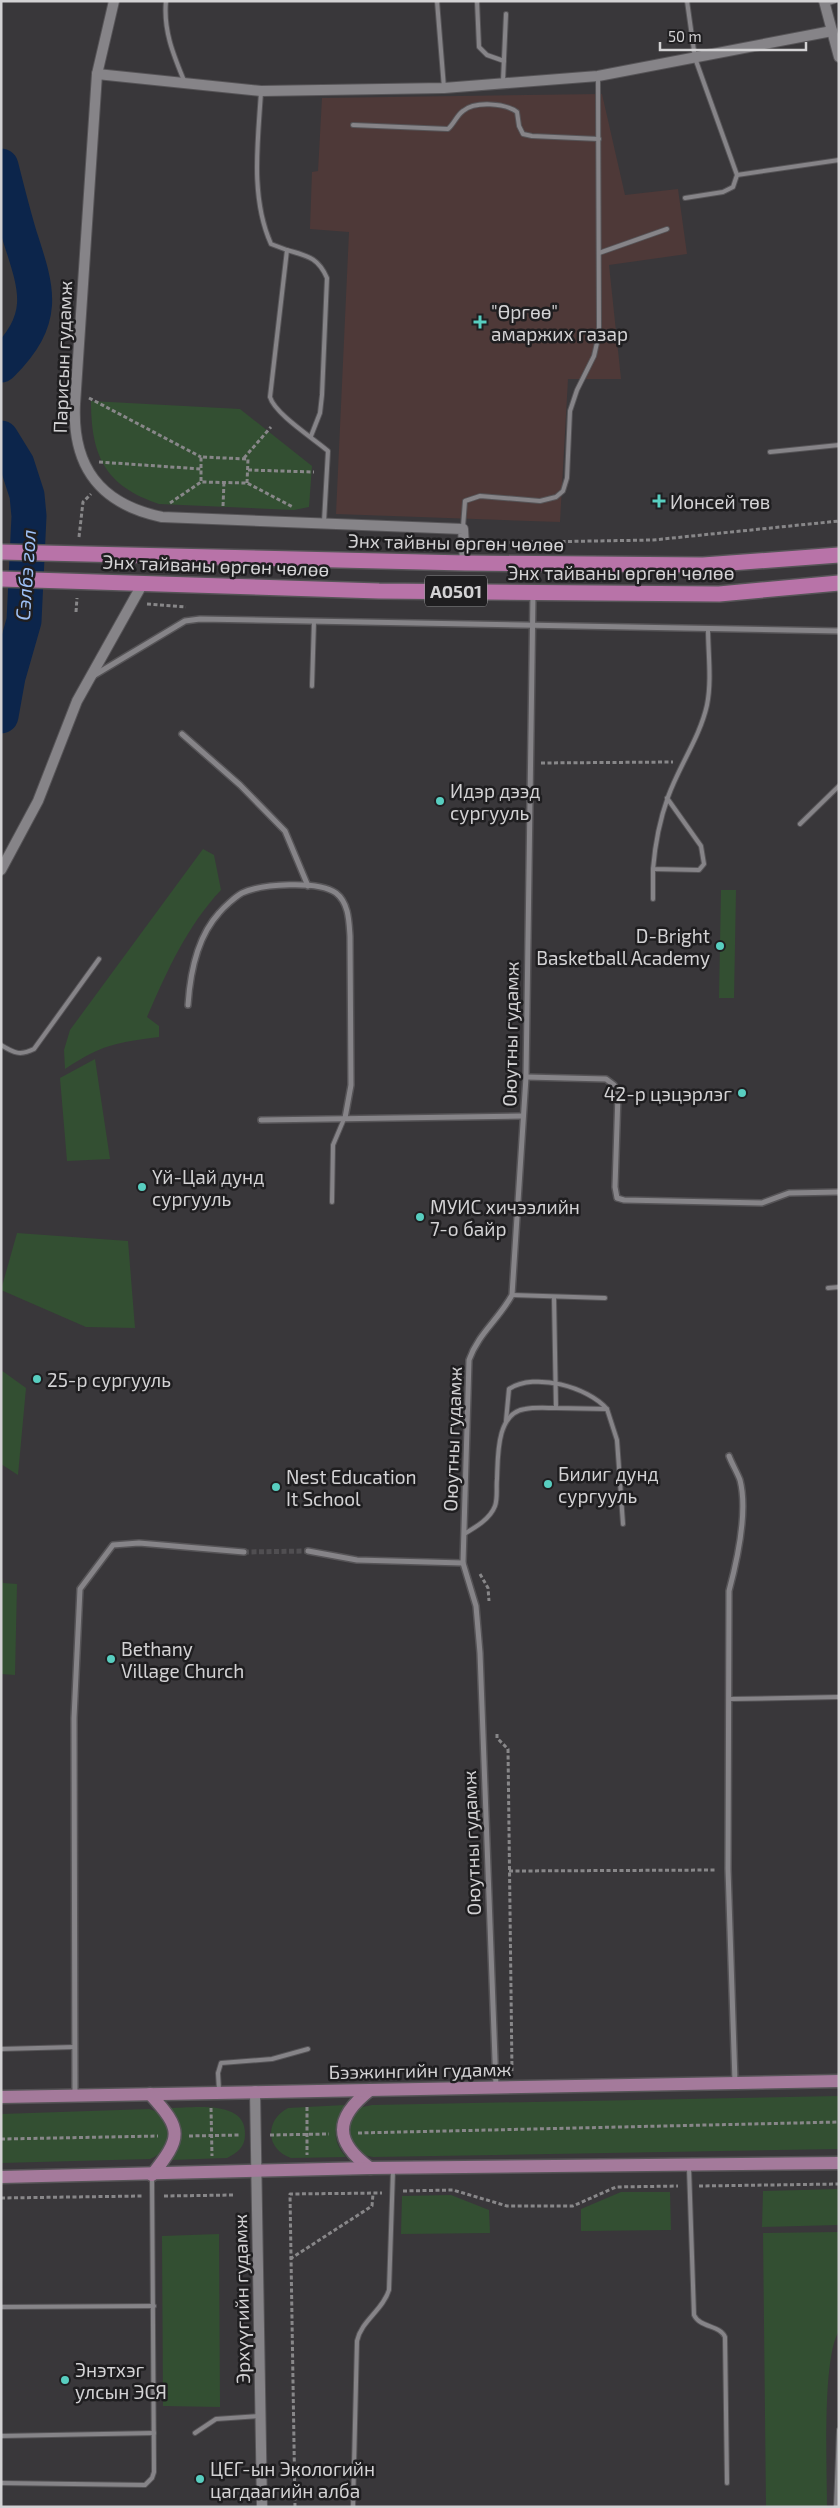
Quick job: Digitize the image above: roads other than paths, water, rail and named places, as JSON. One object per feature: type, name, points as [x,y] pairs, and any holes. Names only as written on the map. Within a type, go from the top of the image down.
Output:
[{"type":"highway","name":"Энх тайвны өргөн чөлөө","points":[[1,552],[72,552],[465,563],[703,566],[839,555]]},
{"type":"highway","name":"Энх тайваны өргөн чөлөө","points":[[1,579],[379,591],[719,594],[839,583]]},
{"type":"main road","name":"Бээжингийн гудамж","points":[[1,2097],[839,2081]]},
{"type":"main road","points":[[370,2090],[349,2111],[343,2123],[342,2133],[351,2152],[370,2168]]},
{"type":"main road","points":[[150,2094],[171,2119],[175,2127],[175,2136],[168,2154],[152,2175]]},
{"type":"main road","points":[[1,2177],[152,2175],[370,2168],[839,2163]]},
{"type":"street","name":"Парисын гудамж","points":[[114,1],[97,74],[74,420],[82,462],[100,485],[132,507],[162,517],[463,529]]},
{"type":"street","points":[[828,2],[832,31],[839,57]]},
{"type":"street","points":[[97,74],[186,85],[261,91],[444,88],[598,76],[832,31]]},
{"type":"street","points":[[463,529],[465,563]]},
{"type":"street","points":[[1,870],[31,817],[77,701],[143,583]]},
{"type":"street","name":"Оюутны гудамж","points":[[496,2087],[480,1653],[476,1606],[463,1563],[469,1360],[474,1344],[505,1307],[512,1295],[526,1077],[533,592]]},
{"type":"street","points":[[92,676],[184,621],[200,619],[839,631]]},
{"type":"street","points":[[182,734],[240,785],[285,831],[308,886]]},
{"type":"street","points":[[188,1005],[190,976],[204,936],[218,913],[242,893],[274,886],[308,886],[336,893],[343,902],[348,914],[352,1006],[351,1085],[345,1118]]},
{"type":"street","points":[[526,1077],[606,1079],[614,1085],[618,1094],[617,1198],[624,1200],[762,1203],[789,1193],[839,1192]]},
{"type":"street","points":[[262,1120],[523,1116]]},
{"type":"street","points":[[729,1456],[740,1481],[742,1513],[735,1570],[729,1591],[728,1870],[735,2083]]},
{"type":"street","points":[[75,2095],[74,1718],[80,1589],[113,1545],[139,1543],[244,1552]]},
{"type":"street","points":[[308,1551],[357,1560],[463,1563]]},
{"type":"street","name":"Эрхүүгийн гудамж","points":[[255,2092],[262,2507]]},
{"type":"lane","points":[[166,1],[164,19],[171,48],[186,85]]},
{"type":"lane","points":[[437,1],[444,88]]},
{"type":"lane","points":[[477,1],[479,47],[487,55],[504,61]]},
{"type":"lane","points":[[685,198],[728,190],[733,187],[737,175],[695,58],[687,1]]},
{"type":"lane","points":[[502,84],[506,14]]},
{"type":"lane","points":[[463,529],[465,501],[470,497],[480,496],[540,501],[556,498],[563,491],[567,478],[570,411],[577,390],[594,356],[599,334],[598,76]]},
{"type":"lane","points":[[261,91],[257,168],[263,228],[271,244],[314,259],[322,266],[327,278],[321,404],[316,427],[311,436]]},
{"type":"lane","points":[[353,126],[448,129],[456,122],[461,112],[471,105],[510,106],[517,112],[522,134],[599,139]]},
{"type":"lane","points":[[737,175],[839,160]]},
{"type":"lane","points":[[600,252],[667,229]]},
{"type":"lane","points":[[287,250],[270,397],[271,403],[282,414],[328,451],[324,524]]},
{"type":"lane","points":[[770,452],[839,445]]},
{"type":"lane","points":[[312,686],[314,621]]},
{"type":"lane","points":[[653,899],[653,869],[667,798],[707,705],[709,690],[708,628]]},
{"type":"lane","points":[[800,824],[839,786]]},
{"type":"lane","points":[[653,869],[699,870],[704,864],[701,846],[667,798]]},
{"type":"lane","points":[[1,1045],[14,1053],[24,1054],[34,1049],[98,959]]},
{"type":"lane","points":[[332,1202],[333,1145],[345,1118]]},
{"type":"lane","points":[[828,1288],[839,1287]]},
{"type":"lane","points":[[512,1295],[605,1298]]},
{"type":"lane","points":[[554,1297],[556,1408]]},
{"type":"lane","points":[[464,1534],[488,1518],[495,1505],[497,1461],[501,1433],[506,1421],[509,1389],[528,1383],[570,1386],[599,1399],[607,1409],[617,1440],[624,1524]]},
{"type":"lane","points":[[506,1421],[514,1413],[524,1409],[607,1409]]},
{"type":"lane","points":[[730,1699],[839,1697]]},
{"type":"lane","points":[[1,2048],[75,2048]]},
{"type":"lane","points":[[219,2092],[218,2072],[221,2063],[272,2059],[308,2049]]},
{"type":"lane","points":[[689,2166],[694,2315],[698,2321],[722,2332],[724,2338],[727,2482]]},
{"type":"lane","points":[[354,2507],[357,2341],[361,2330],[382,2305],[389,2290],[393,2168]]},
{"type":"lane","points":[[1,2484],[145,2485],[152,2478],[154,2472],[154,2196],[152,2175]]},
{"type":"lane","points":[[1,2307],[154,2306]]},
{"type":"lane","points":[[195,2433],[216,2419],[261,2416]]},
{"type":"lane","points":[[836,2507],[839,2430]]},
{"type":"lane","points":[[1,2436],[154,2434]]},
{"type":"waterway","name":"Сэлбэ гол","points":[[1,166],[34,290],[32,319],[26,333],[16,349],[1,365]]},
{"type":"waterway","name":"Сэлбэ гол","points":[[1,438],[17,464],[27,495],[29,516],[24,621],[8,677],[1,716]]},
{"type":"tunnel","points":[[244,1552],[308,1551]]},
{"type":"place","name":"\"Өргөө\" амаржих газар","points":[[480,322]]},
{"type":"place","name":"Ионсей төв","points":[[659,501]]},
{"type":"place","name":"Идэр дээд сургууль","points":[[440,801]]},
{"type":"place","name":"D-Bright Basketball Academy","points":[[720,946]]},
{"type":"place","name":"42-р цэцэрлэг","points":[[742,1093]]},
{"type":"place","name":"Үй-Цай дунд сургууль","points":[[142,1187]]},
{"type":"place","name":"МУИС хичээлийн 7-о байр","points":[[420,1217]]},
{"type":"place","name":"25-р сургууль","points":[[37,1379]]},
{"type":"place","name":"Билиг дунд сургууль","points":[[548,1484]]},
{"type":"place","name":"Nest Education It School","points":[[276,1487]]},
{"type":"place","name":"Bethany Village Church","points":[[111,1659]]},
{"type":"place","name":"Энэтхэг улсын ЭСЯ","points":[[65,2380]]},
{"type":"place","name":"ЦЕГ-ын Экологийн цагдаагийн алба","points":[[200,2479]]}]
